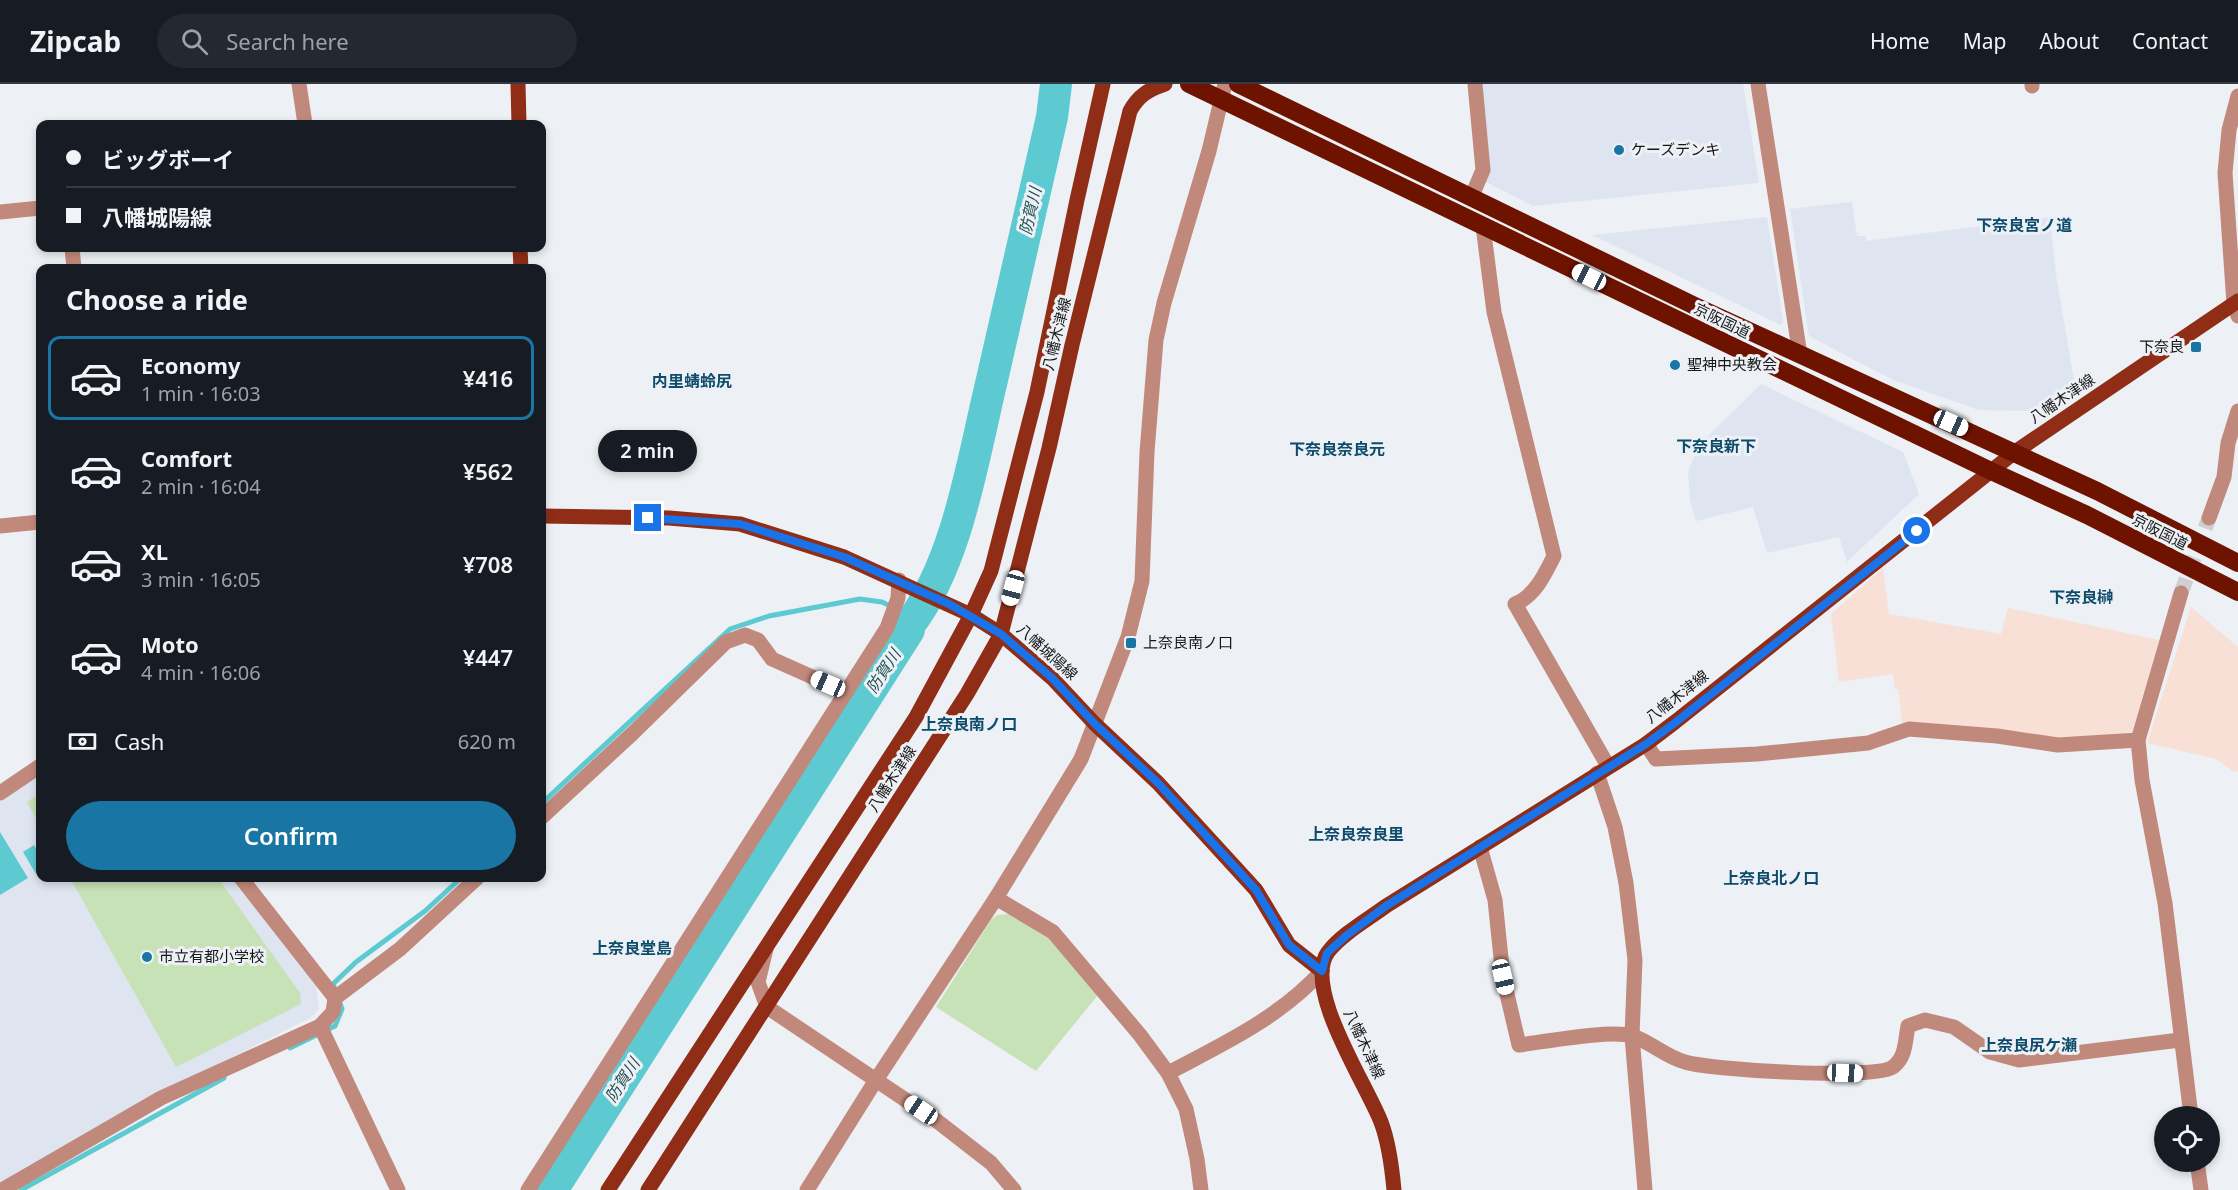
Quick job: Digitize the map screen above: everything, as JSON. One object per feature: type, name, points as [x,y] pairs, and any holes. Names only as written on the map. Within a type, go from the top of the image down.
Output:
[{"type":"highway","name":"京阪国道","points":[[1189,84],[1223,91],[1483,226],[2087,515],[2238,592]]},
{"type":"highway","name":"京阪国道","points":[[1238,84],[1800,355],[2097,491],[2238,563]]},
{"type":"main road","points":[[518,84],[519,120]]},
{"type":"main road","name":"八幡木津線","points":[[608,1190],[916,717],[971,615],[991,571],[1037,392],[1103,84]]},
{"type":"main road","name":"八幡木津線","points":[[648,1190],[967,694],[1001,634],[1049,448],[1130,111],[1142,95],[1150,89],[1165,84]]},
{"type":"main road","name":"八幡木津線","points":[[1394,1190],[1382,1124],[1330,1016],[1323,991],[1322,971],[1327,953],[1386,906],[1646,744],[2015,452],[2236,307]]},
{"type":"main road","name":"八幡城陽線","points":[[546,516],[669,518],[740,524],[844,557],[899,580],[971,615],[1001,634],[1052,678],[1095,724],[1158,783],[1256,890],[1289,945],[1322,971]]},
{"type":"street","points":[[299,84],[304,120]]},
{"type":"street","points":[[1471,198],[1483,170],[1475,84]]},
{"type":"street","points":[[1758,84],[1800,355]]},
{"type":"street","points":[[807,1190],[876,1080],[996,898],[1082,759],[1128,637],[1142,581],[1147,452],[1156,340],[1164,303],[1209,152],[1223,91]]},
{"type":"street","points":[[2236,307],[2225,173],[2229,130],[2238,96]]},
{"type":"street","points":[[0,212],[36,208]]},
{"type":"street","points":[[1483,226],[1494,312],[1554,556],[1542,579],[1522,601],[1515,604],[1603,770],[1626,883],[1635,960],[1632,1036],[1645,1190]]},
{"type":"street","points":[[2209,518],[2224,477],[2228,443],[2238,411]]},
{"type":"street","points":[[0,526],[36,522]]},
{"type":"street","points":[[528,1190],[887,628],[898,598],[899,580]]},
{"type":"street","points":[[2181,593],[2138,740],[2142,780],[2165,903],[2190,1106]]},
{"type":"street","points":[[546,813],[633,733],[726,642],[745,635],[758,640],[772,659],[846,692]]},
{"type":"street","points":[[1646,744],[1656,759],[1757,754],[1868,743],[1910,729],[1997,736],[2058,746],[2138,740]]},
{"type":"street","points":[[0,793],[36,769]]},
{"type":"street","points":[[1480,848],[1495,900],[1503,977],[1519,1045],[1609,1034],[1632,1036],[1686,1063],[1751,1071],[1869,1074],[1891,1069],[1903,1057],[1908,1026],[1925,1020],[1953,1028],[1990,1052],[2019,1060],[2180,1040]]},
{"type":"street","points":[[244,882],[335,998]]},
{"type":"street","points":[[2,1190],[161,1098],[320,1026],[333,1012],[335,998],[400,949],[473,882]]},
{"type":"street","points":[[996,898],[1053,932],[1140,1035],[1168,1073],[1186,1109],[1201,1190]]},
{"type":"street","points":[[766,947],[758,982],[767,1007],[937,1120],[991,1163],[1014,1190]]},
{"type":"street","points":[[1168,1073],[1250,1029],[1302,993],[1322,971]]},
{"type":"street","points":[[320,1026],[398,1190]]},
{"type":"street","points":[[2199,1172],[2201,1190]]},
{"type":"shaded area","name":"ケーズデンキ","points":[[1477,84],[1743,84],[1759,183],[1533,206],[1483,181]]},
{"type":"shaded area","points":[[1852,202],[1857,236],[1866,236],[1866,241],[2050,217],[2056,275],[2074,380],[2029,411],[1979,410],[1893,380],[1809,336],[1790,209]]},
{"type":"shaded area","points":[[1767,217],[1783,321],[1781,325],[1592,235]]},
{"type":"shaded area","points":[[1761,384],[1903,452],[1919,494],[1847,562],[1839,537],[1767,553],[1753,507],[1696,521],[1690,500],[1688,472],[1699,445]]},
{"type":"shaded area","points":[[1883,568],[1889,614],[2001,634],[2008,608],[2159,640],[2132,732],[2063,739],[1903,728],[1898,690],[1935,697],[1895,689],[1893,674],[1839,682],[1831,614]]},
{"type":"shaded area","points":[[2191,607],[2238,647],[2238,772],[2216,759],[2147,743]]},
{"type":"shaded area","name":"市立有都小学校","points":[[36,776],[36,882],[241,882],[316,986],[319,1008],[312,1017],[113,1117],[0,1185],[0,801]]},
{"type":"green space","points":[[36,796],[36,819],[27,802]]},
{"type":"green space","points":[[72,882],[221,882],[300,993],[301,1004],[176,1067]]},
{"type":"green space","points":[[1010,914],[1051,937],[1098,995],[1036,1071],[936,1007],[991,920],[997,915]]},
{"type":"water","points":[[0,832],[28,878],[0,895]]},
{"type":"water","points":[[34,845],[36,848],[36,874],[23,852]]},
{"type":"waterway","name":"防賀川","points":[[552,1190],[909,630],[909,625],[926,600],[940,572],[970,477],[1052,117],[1056,84]]},
{"type":"waterway","points":[[546,799],[730,629],[769,616],[860,599],[882,602],[915,618]]},
{"type":"waterway","points":[[335,989],[333,984],[356,962],[425,911],[457,882]]},
{"type":"waterway","points":[[290,1048],[335,1026],[342,1009],[339,1000]]},
{"type":"waterway","points":[[21,1190],[224,1078]]},
{"type":"tunnel","points":[[2181,593],[2209,518]]},
{"type":"place","name":"ケーズデンキ","points":[[1619,150]]},
{"type":"place","name":"下奈良","points":[[2196,347]]},
{"type":"place","name":"聖神中央教会","points":[[1675,365]]},
{"type":"place","name":"上奈良南ノ口","points":[[1131,643]]},
{"type":"place","name":"市立有都小学校","points":[[147,957]]},
{"type":"district","name":"下奈良宮ノ道","points":[[2024,225]]},
{"type":"district","name":"内里蜻蛉尻","points":[[692,381]]},
{"type":"district","name":"下奈良新下","points":[[1716,446]]},
{"type":"district","name":"下奈良奈良元","points":[[1337,449]]},
{"type":"district","name":"下奈良榊","points":[[2081,597]]},
{"type":"district","name":"上奈良南ノ口","points":[[969,724]]},
{"type":"district","name":"上奈良奈良里","points":[[1356,834]]},
{"type":"district","name":"上奈良北ノ口","points":[[1771,878]]},
{"type":"district","name":"上奈良堂島","points":[[632,948]]},
{"type":"district","name":"上奈良尻ケ瀬","points":[[2029,1045]]},
{"type":"route","points":[[648,518],[740,524],[844,557],[949,604],[1001,634],[1052,678],[1095,724],[1158,783],[1256,890],[1289,945],[1322,971],[1327,953],[1386,906],[1646,744],[1917,531]]}]
